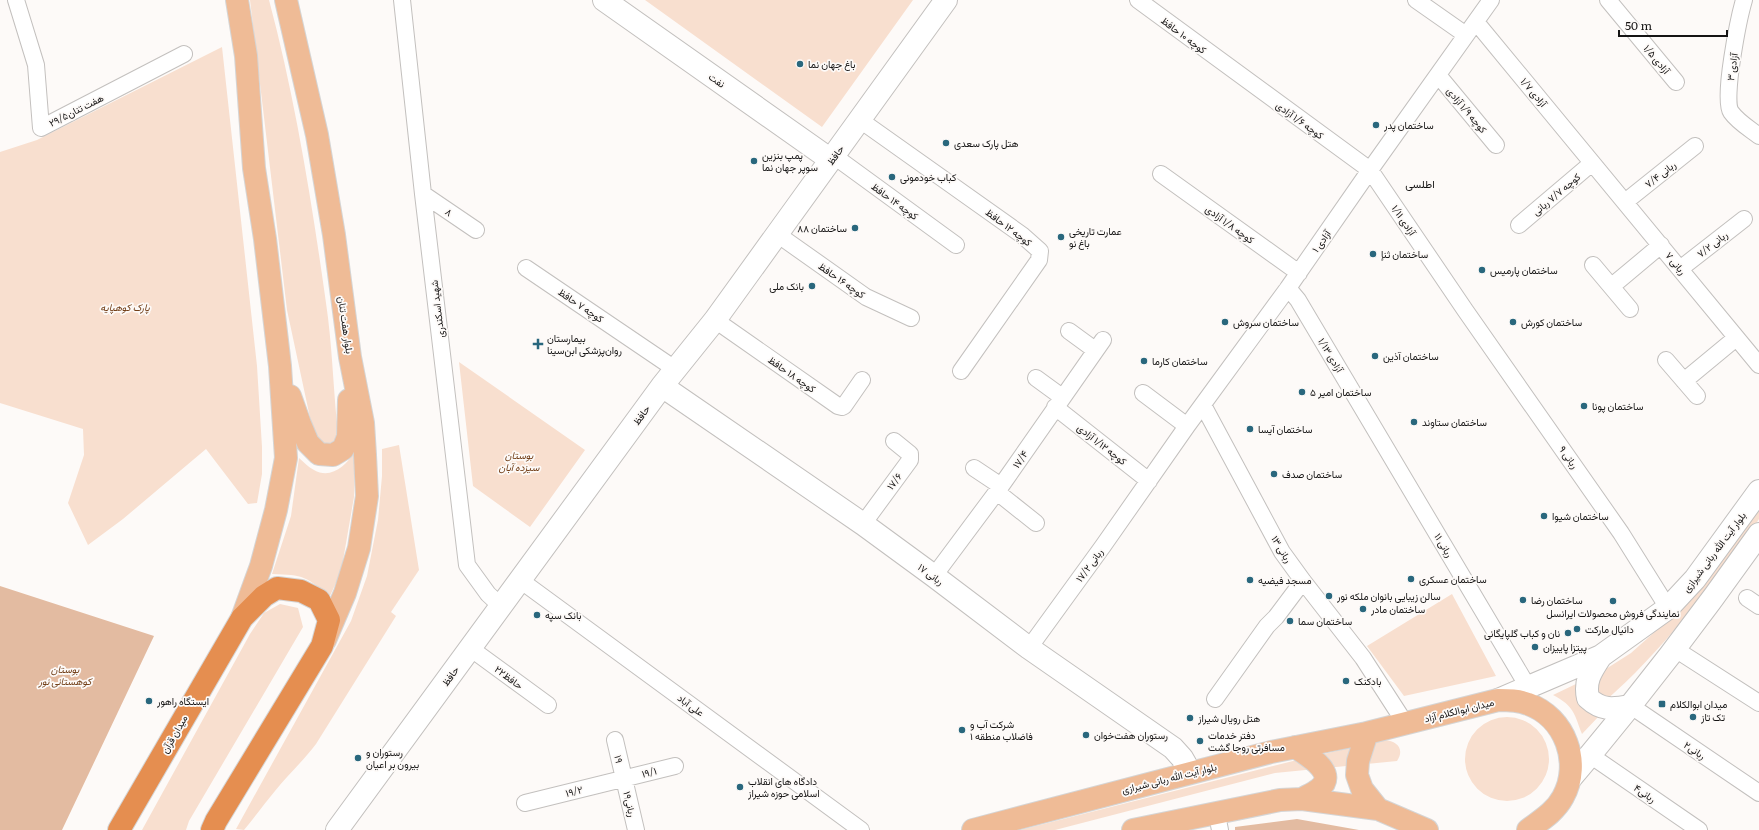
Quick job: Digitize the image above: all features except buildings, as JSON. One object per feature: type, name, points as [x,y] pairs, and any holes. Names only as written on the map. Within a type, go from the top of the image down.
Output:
[{"type":"highway","name":"میدان قرآن","points":[[119,830],[242,618],[264,596],[277,588],[301,591],[319,600],[329,620],[322,646]]},
{"type":"highway","points":[[214,827],[322,646]]},
{"type":"main road","points":[[237,0],[246,56],[254,168],[265,239],[280,366],[286,458],[276,510],[261,566],[242,618]]},
{"type":"main road","name":"بلوار هفت تنان","points":[[286,0],[317,135],[334,235],[350,357],[363,423],[367,496],[359,548],[345,593],[322,646]]},
{"type":"main road","name":"نفت","points":[[604,0],[832,158]]},
{"type":"main road","name":"حافظ","points":[[337,830],[662,386],[715,320],[946,0]]},
{"type":"main road","points":[[280,366],[308,443],[319,454],[333,455],[343,449],[348,436],[350,357]]},
{"type":"main road","name":"ربانی ۱۷","points":[[662,386],[862,524],[1029,648],[1173,748],[1182,758],[1190,772]]},
{"type":"main road","name":"بلوار آیت الله ربانی شیرازی","points":[[1498,700],[1601,656],[1668,608],[1695,579],[1759,491]]},
{"type":"main road","points":[[1570,779],[1631,706],[1675,649],[1759,534]]},
{"type":"main road","points":[[1601,656],[1587,680],[1586,689],[1588,698],[1594,703],[1612,710],[1631,706]]},
{"type":"main road","name":"میدان ابوالکلام آزاد","points":[[1367,733],[1498,700],[1514,700],[1528,704],[1542,711],[1554,721],[1563,734],[1569,748],[1571,764],[1570,779],[1556,821],[1528,830]]},
{"type":"main road","points":[[1367,733],[1358,761],[1357,775],[1362,789],[1378,809]]},
{"type":"main road","name":"بلوار آیت الله ربانی شیرازی","points":[[972,830],[1190,772],[1295,747],[1367,733]]},
{"type":"main road","points":[[1295,747],[1314,760],[1322,768],[1325,774],[1324,783],[1319,789],[1302,799]]},
{"type":"main road","points":[[1133,830],[1217,822],[1280,800],[1302,799],[1378,809],[1427,830]]},
{"type":"street","name":"۲۹/۵هفت تنان","points":[[16,0],[36,64],[41,128],[184,54]]},
{"type":"street","name":"شهید اسکندری","points":[[402,0],[423,194],[467,565],[488,594],[501,606]]},
{"type":"street","name":"کوچه ۱۰ حافظ","points":[[1138,0],[1230,70]]},
{"type":"street","points":[[1416,0],[1466,35]]},
{"type":"street","name":"آزادی ۱","points":[[1149,481],[1186,426],[1299,273],[1491,0]]},
{"type":"street","name":"آزادی ۱/۵","points":[[1608,0],[1676,82]]},
{"type":"street","name":"۳ آزادی","points":[[1744,0],[1740,14],[1730,73],[1728,103],[1730,112],[1759,136]]},
{"type":"street","name":"آزادی ۱/۷","points":[[1476,22],[1592,163]]},
{"type":"street","name":"کوچه ۱/۶ آزادی","points":[[1230,70],[1370,170]]},
{"type":"street","name":"کوچه ۱/۹ آزادی","points":[[1438,75],[1496,145]]},
{"type":"street","name":"کوچه ۱۲ حافظ","points":[[860,120],[1022,235],[1040,252],[1039,260],[961,371]]},
{"type":"street","name":"ربانی ۷/۴","points":[[1625,202],[1695,146]]},
{"type":"street","name":"کوچه ۱۴ حافظ","points":[[832,158],[956,245]]},
{"type":"street","name":"ربانی ۷","points":[[1592,163],[1759,365]]},
{"type":"street","name":"کوچه ۷/۷ ربانی","points":[[1519,225],[1592,163]]},
{"type":"street","name":"آزادی ۱/۱۱","points":[[1370,170],[1465,310]]},
{"type":"street","name":"کوچه ۱/۸ آزادی","points":[[1161,174],[1299,273]]},
{"type":"street","name":"۸","points":[[423,194],[476,230]]},
{"type":"street","name":"ربانی ۷/۲","points":[[1680,268],[1744,219]]},
{"type":"street","name":"کوچه ۱۶ حافظ","points":[[777,234],[866,297],[911,318]]},
{"type":"street","points":[[1612,286],[1661,245]]},
{"type":"street","points":[[1593,265],[1630,309]]},
{"type":"street","name":"کوچه ۷ حافظ","points":[[526,268],[675,369]]},
{"type":"street","name":"آزادی ۱/۱۳","points":[[1288,288],[1298,300],[1384,444]]},
{"type":"street","name":"ربانی ۹","points":[[1465,310],[1621,532],[1668,608]]},
{"type":"street","name":"کوچه ۱۸ حافظ","points":[[715,320],[838,406],[844,406],[862,380]]},
{"type":"street","name":"۱۷/۴","points":[[934,576],[999,489],[1099,345],[1069,331]]},
{"type":"street","points":[[1684,381],[1736,338]]},
{"type":"street","points":[[1666,360],[1697,396]]},
{"type":"street","name":"کوچه ۱/۱۲ آزادی","points":[[1036,378],[1058,402],[1149,481]]},
{"type":"street","points":[[1143,393],[1186,426]]},
{"type":"street","name":"ربانی ۱۳","points":[[1203,405],[1282,552],[1363,658],[1405,723]]},
{"type":"street","name":"۱۷/۶","points":[[862,524],[910,460],[910,454],[894,441]]},
{"type":"street","name":"ربانی ۱۱","points":[[1384,444],[1528,687]]},
{"type":"street","points":[[974,468],[1036,523]]},
{"type":"street","name":"ربانی ۱۷/۲","points":[[1029,648],[1149,481]]},
{"type":"street","name":"علی آباد","points":[[520,580],[861,830]]},
{"type":"street","points":[[1215,699],[1267,626],[1276,617],[1303,581]]},
{"type":"street","name":"حافظ۲۲","points":[[470,648],[548,705]]},
{"type":"street","points":[[1675,649],[1759,703]]},
{"type":"street","name":"ربانی۲","points":[[1631,706],[1759,793]]},
{"type":"street","name":"۱۹","points":[[615,740],[624,779]]},
{"type":"street","name":"ربانی۴","points":[[1590,755],[1699,830]]},
{"type":"street","name":"۱۹/۱","points":[[624,779],[675,766]]},
{"type":"street","name":"۱۹/۲","points":[[525,803],[624,779]]},
{"type":"street","name":"ربانی۱۹","points":[[624,779],[636,830]]},
{"type":"green space","points":[[250,0],[269,0],[287,74],[309,189],[328,318],[337,424],[336,439],[327,446],[315,441],[287,310]]},
{"type":"green space","name":"باغ جهان نما","points":[[645,0],[913,0],[822,127]]},
{"type":"green space","name":"پارک کوهپایه","points":[[222,47],[257,366],[262,447],[262,474],[257,503],[248,504],[206,449],[123,519],[88,545],[68,503],[84,455],[83,429],[0,403],[0,152],[37,140]]},
{"type":"green space","name":"بوستان سیزده آبان","points":[[459,362],[585,450],[530,527],[473,486]]},
{"type":"green space","points":[[399,445],[419,570],[391,612],[396,616],[316,744],[275,791],[244,830],[236,829],[351,621],[367,576],[378,520],[382,476],[382,449]]},
{"type":"green space","points":[[355,452],[354,497],[341,572],[329,598],[316,585],[304,578],[291,575],[272,574],[291,516],[299,458],[314,470],[320,473],[326,473],[338,470]]},
{"type":"green space","points":[[1759,507],[1759,519],[1755,525],[1684,618],[1646,662],[1625,683],[1603,703],[1595,699],[1598,674],[1631,653],[1695,596]]},
{"type":"green space","name":"بوستان کوهستانی نور","points":[[0,586],[154,636],[62,830],[0,830]]},
{"type":"green space","points":[[1452,594],[1496,676],[1404,696],[1367,646]]},
{"type":"green space","points":[[280,604],[298,608],[303,627],[189,821],[186,830],[142,830],[250,634],[264,613]]},
{"type":"green space","points":[[1576,684],[1577,696],[1584,709],[1600,715],[1582,734],[1572,711],[1565,703],[1553,695]]},
{"type":"green space","points":[[1507,717],[1523,720],[1537,729],[1546,743],[1549,759],[1546,775],[1537,789],[1523,798],[1507,801],[1491,798],[1477,789],[1468,775],[1465,759],[1468,743],[1477,729],[1491,720]]},
{"type":"green space","points":[[1385,740],[1393,742],[1400,749],[1397,761],[1275,773],[1055,830],[1020,830],[1293,761]]},
{"type":"green space","points":[[1297,819],[1359,830],[1235,830],[1235,827]]},
{"type":"place","name":"باغ جهان نما","points":[[800,64]]},
{"type":"place","name":"ساختمان پدر","points":[[1376,125]]},
{"type":"place","name":"هتل پارک سعدی","points":[[946,143]]},
{"type":"place","name":"پمپ بنزین سوپر جهان نما","points":[[754,161]]},
{"type":"place","name":"کباب خودمونی","points":[[892,177]]},
{"type":"place","name":"ساختمان ۸۸","points":[[855,228]]},
{"type":"place","name":"عمارت تاریخی باغ نو","points":[[1061,237]]},
{"type":"place","name":"ساختمان ثنإ","points":[[1373,254]]},
{"type":"place","name":"ساختمان پارمیس","points":[[1482,270]]},
{"type":"place","name":"بانک ملی","points":[[812,286]]},
{"type":"place","name":"ساختمان سروش","points":[[1225,322]]},
{"type":"place","name":"ساختمان کورش","points":[[1513,322]]},
{"type":"place","name":"بیمارستان روان‌پزشکی ابن‌سینا","points":[[538,344]]},
{"type":"place","name":"ساختمان آذین","points":[[1375,356]]},
{"type":"place","name":"ساختمان کارما","points":[[1144,361]]},
{"type":"place","name":"ساختمان امیر ۵","points":[[1302,392]]},
{"type":"place","name":"ساختمان پونا","points":[[1584,406]]},
{"type":"place","name":"ساختمان ستاوند","points":[[1414,422]]},
{"type":"place","name":"ساختمان آیسا","points":[[1250,429]]},
{"type":"place","name":"ساختمان صدف","points":[[1274,474]]},
{"type":"place","name":"ساختمان شیوا","points":[[1544,516]]},
{"type":"place","name":"ساختمان عسکری","points":[[1411,579]]},
{"type":"place","name":"مسجد فیضیه","points":[[1250,580]]},
{"type":"place","name":"سالن زیبایی بانوان ملکه نور","points":[[1329,596]]},
{"type":"place","name":"ساختمان رضا","points":[[1523,600]]},
{"type":"place","name":"نمایندگی فروش محصولات ایرانسل","points":[[1613,601]]},
{"type":"place","name":"ساختمان مادر","points":[[1363,609]]},
{"type":"place","name":"بانک سپه","points":[[537,615]]},
{"type":"place","name":"ساختمان سما","points":[[1290,621]]},
{"type":"place","name":"دانیال مارکت","points":[[1577,629]]},
{"type":"place","name":"نان و کباب گلپایگانی","points":[[1568,633]]},
{"type":"place","name":"پیتزا پاییزان","points":[[1535,647]]},
{"type":"place","name":"بادکنک","points":[[1346,681]]},
{"type":"place","name":"ایستگاه راهور","points":[[149,701]]},
{"type":"place","name":"میدان ابوالکلام","points":[[1662,704]]},
{"type":"place","name":"تک تاز","points":[[1693,717]]},
{"type":"place","name":"هتل رویال شیراز","points":[[1190,718]]},
{"type":"place","name":"شرکت آب و فاضلاب منطقه ۱","points":[[962,730]]},
{"type":"place","name":"رستوران هفت‌خوان","points":[[1086,735]]},
{"type":"place","name":"دفتر خدمات مسافرتی روجا گشت","points":[[1200,741]]},
{"type":"place","name":"رستوران و بیرون بر اعيان","points":[[358,758]]},
{"type":"place","name":"دادگاه های انقلاب اسلامی حوزه شیراز","points":[[740,787]]},
{"type":"district","name":"اطلسی","points":[[1420,184]]}]
